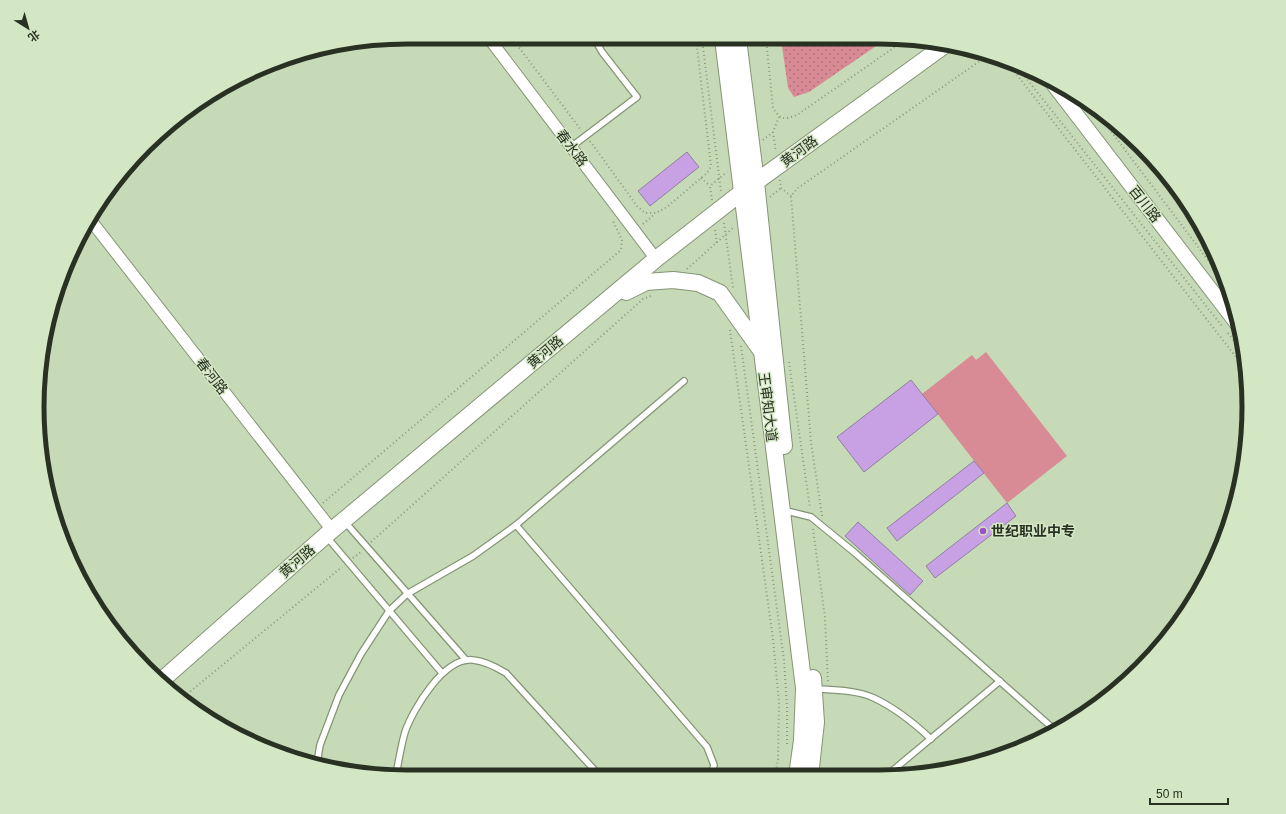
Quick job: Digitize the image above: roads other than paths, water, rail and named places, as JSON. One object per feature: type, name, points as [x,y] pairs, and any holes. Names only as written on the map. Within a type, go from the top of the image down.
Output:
[{"type":"main road","name":"王审知大道","points":[[724,44],[761,350],[786,511],[809,688],[798,770]]},
{"type":"main road","points":[[739,44],[756,182],[786,511]]},
{"type":"main road","name":"黄河路","points":[[165,677],[334,529],[656,259],[742,192],[939,49]]},
{"type":"main road","points":[[602,304],[646,282],[673,280],[698,284],[720,294],[761,350]]},
{"type":"main road","points":[[809,688],[816,722],[811,770]]},
{"type":"street","name":"春水路","points":[[493,44],[656,259]]},
{"type":"street","name":"百川路","points":[[1060,93],[1230,315]]},
{"type":"street","name":"春河路","points":[[94,224],[315,509],[334,529]]},
{"type":"lane","points":[[571,147],[637,97],[597,44]]},
{"type":"lane","points":[[318,759],[320,745],[338,695],[361,654],[389,611],[407,594],[473,556],[516,525],[684,381]]},
{"type":"lane","points":[[786,511],[811,517],[855,553],[1051,726]]},
{"type":"lane","points":[[516,525],[707,747],[714,765],[712,770]]},
{"type":"lane","points":[[334,529],[366,547],[466,660]]},
{"type":"lane","points":[[334,529],[348,562],[442,673]]},
{"type":"lane","points":[[397,770],[406,731],[432,684],[442,673],[454,664],[472,659],[490,664],[506,673],[594,770]]},
{"type":"lane","points":[[894,769],[1000,681]]},
{"type":"lane","points":[[809,688],[852,692],[873,697],[912,721],[931,739]]},
{"type":"place","name":"世纪职业中专","points":[[983,531]]}]
